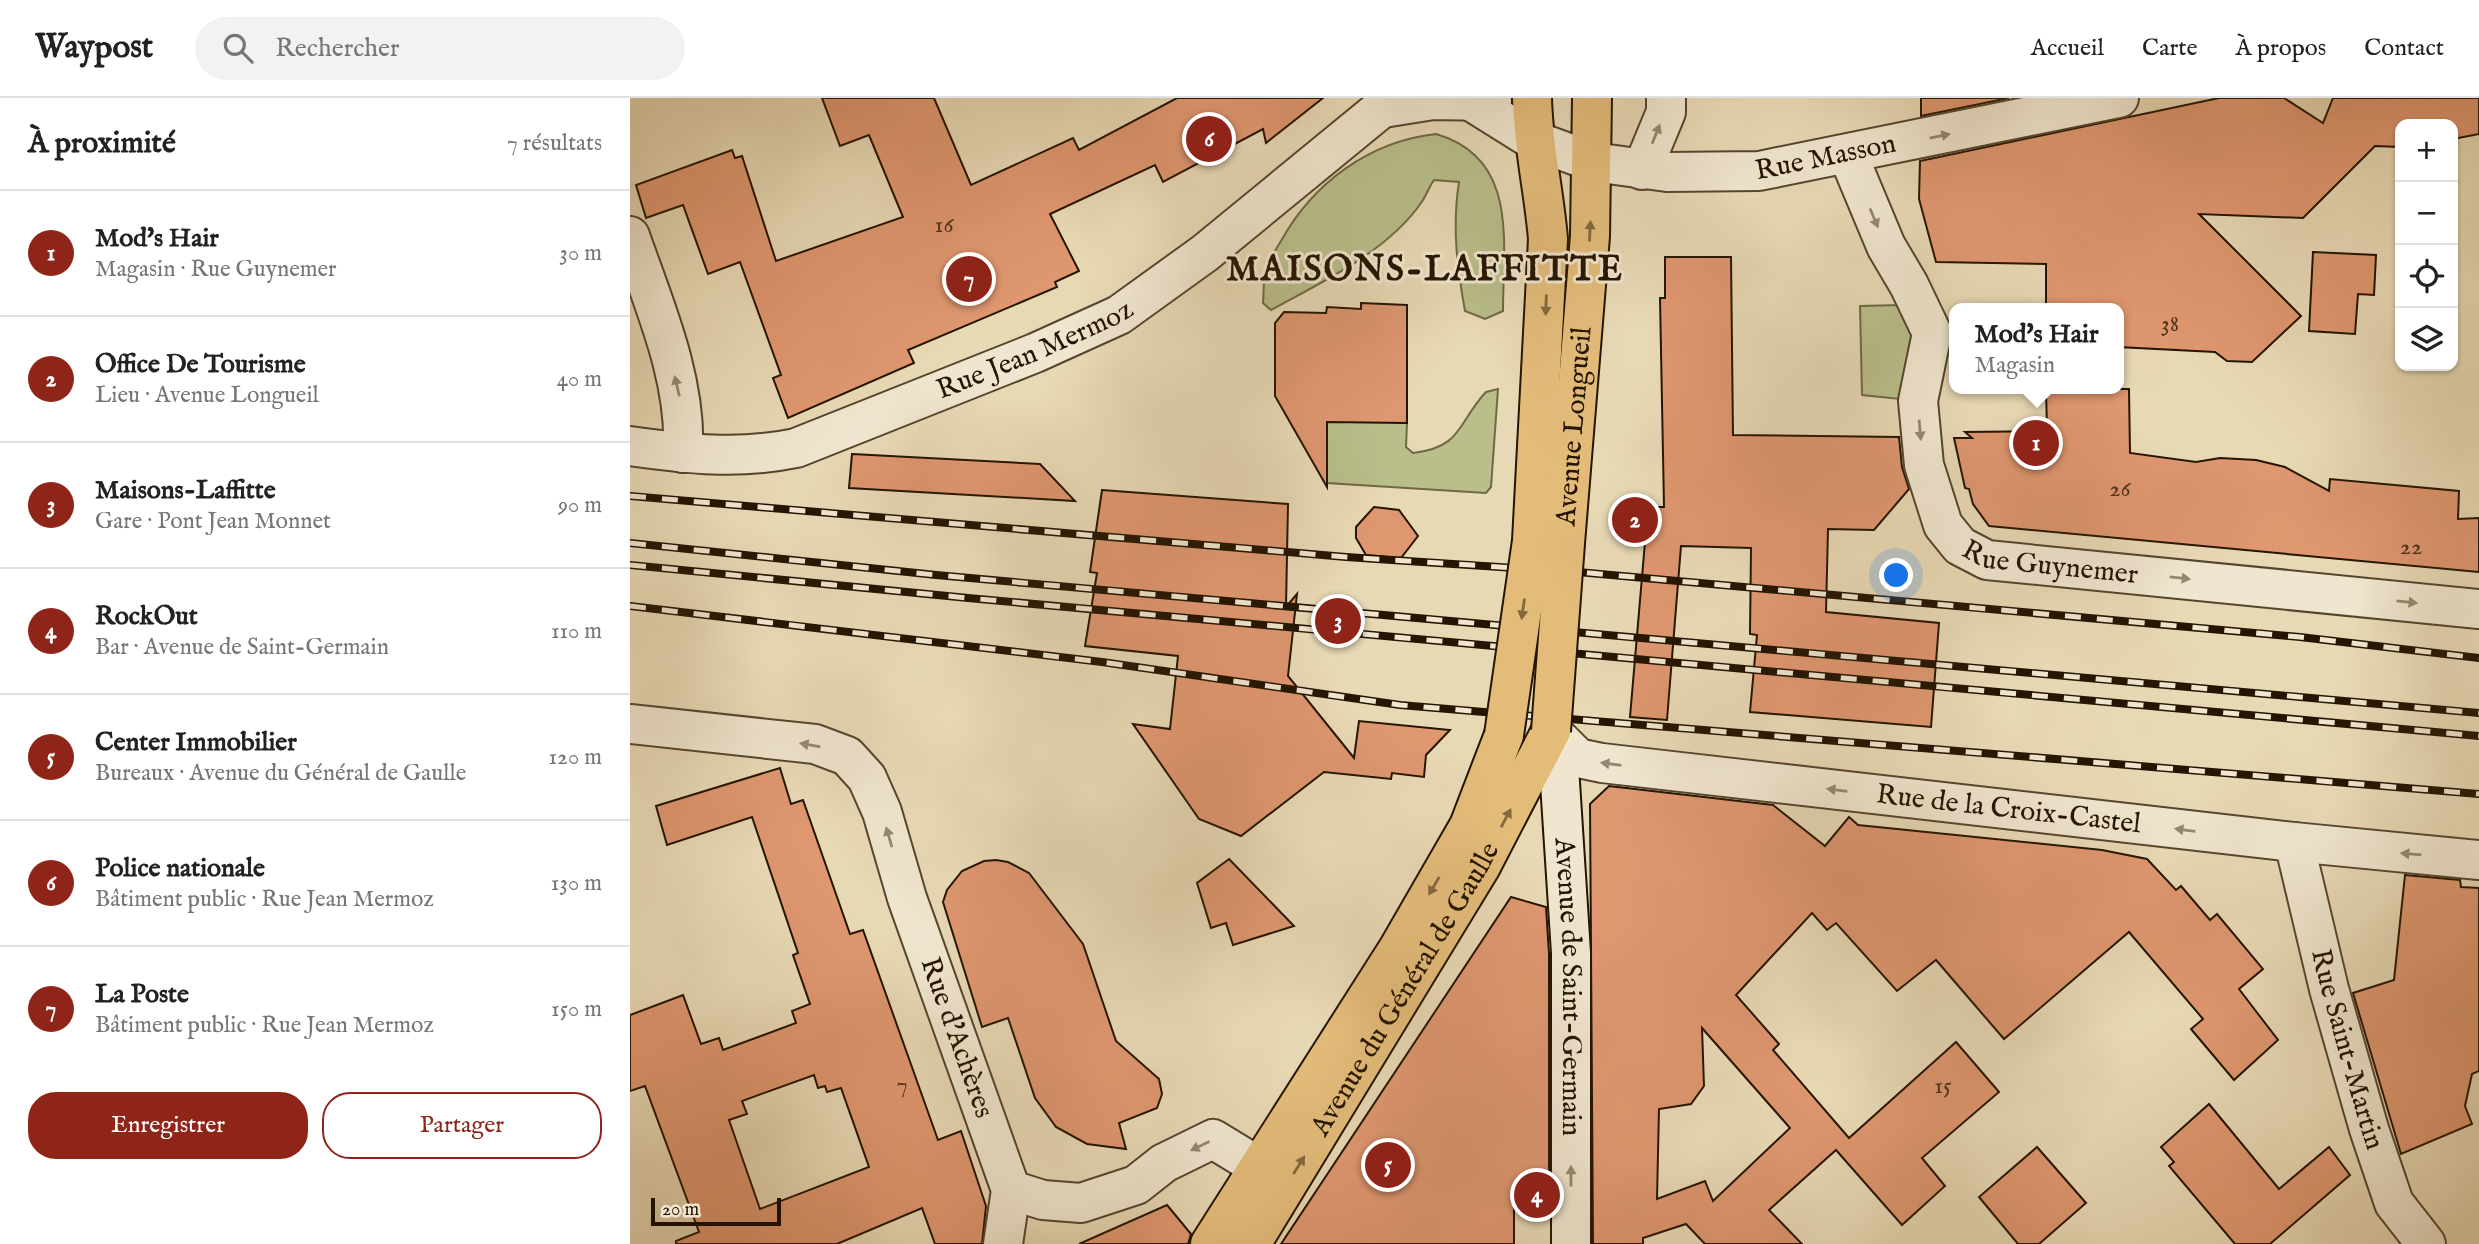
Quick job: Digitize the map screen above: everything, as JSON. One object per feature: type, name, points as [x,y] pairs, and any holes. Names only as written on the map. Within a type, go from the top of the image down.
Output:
[{"type":"main road","name":"Avenue Longueil","points":[[1532,98],[1533,140],[1545,192],[1548,239],[1549,542]]},
{"type":"main road","name":"Avenue Longueil","points":[[1549,542],[1590,236],[1592,98]]},
{"type":"main road","points":[[1549,542],[1551,731]]},
{"type":"main road","name":"Avenue du Général de Gaulle","points":[[1210,1244],[1381,978],[1469,827],[1504,735],[1549,542]]},
{"type":"main road","name":"Avenue du Général de Gaulle","points":[[1251,1244],[1467,890],[1551,731]]},
{"type":"street","name":"Rue Jean Mermoz","points":[[630,446],[683,453],[757,456],[796,448],[1035,353],[1119,315],[1205,253],[1388,103],[1469,99],[1510,102],[1517,98]]},
{"type":"street","points":[[1642,170],[1666,112],[1666,98]]},
{"type":"street","name":"Rue Masson","points":[[1469,99],[1533,140],[1593,162],[1642,170],[1759,171],[2119,98]]},
{"type":"street","name":"Rue Guynemer","points":[[1848,155],[1886,246],[1909,285],[1932,333],[1918,401],[1924,465],[1943,525],[1960,546],[1987,560],[2479,609]]},
{"type":"street","points":[[630,236],[666,341],[685,420],[683,453]]},
{"type":"street","name":"Rue d'Achères","points":[[630,724],[815,744],[847,757],[866,778],[882,812],[907,898],[1011,1190]]},
{"type":"street","name":"Rue de la Croix-Castel","points":[[1551,731],[1578,758],[1602,763],[2294,842],[2479,860]]},
{"type":"street","name":"Avenue de Saint-Germain","points":[[1551,731],[1559,767],[1571,953],[1571,1244]]},
{"type":"street","name":"Rue Saint-Martin","points":[[2294,842],[2329,989],[2373,1141],[2394,1203],[2426,1244]]},
{"type":"street","points":[[1003,1244],[1011,1190],[1043,1200],[1081,1203],[1136,1185],[1164,1163],[1213,1139],[1259,1167],[1268,1188],[1234,1244]]},
{"type":"green space","points":[[1436,134],[1463,146],[1481,162],[1494,182],[1504,231],[1503,311],[1485,319],[1465,311],[1456,247],[1459,182],[1434,180],[1407,221],[1372,251],[1332,277],[1271,310],[1263,303],[1265,274],[1270,259],[1309,201],[1346,168],[1366,156],[1412,138]]},
{"type":"green space","points":[[1901,305],[1908,315],[1912,338],[1900,399],[1862,395],[1860,306]]},
{"type":"green space","points":[[1498,389],[1491,487],[1486,493],[1327,483],[1327,419],[1407,423],[1406,447],[1413,453],[1429,450],[1450,439],[1486,392]]},
{"type":"building","points":[[822,98],[934,98],[971,185],[1073,138],[1079,150],[1177,98],[1323,98],[1266,143],[1263,129],[1163,182],[1155,165],[1050,214],[1079,271],[1055,282],[1057,287],[908,350],[914,363],[788,418],[773,378],[781,375],[740,262],[708,274],[683,205],[646,218],[636,185],[732,150],[735,158],[742,156],[776,261],[903,217],[869,135],[840,146]]},
{"type":"building","points":[[1921,98],[2009,98],[1921,116]]},
{"type":"building","points":[[2219,98],[2284,98],[2323,123],[2333,98],[2479,98],[2479,134],[2458,138],[2458,119],[2395,119],[2395,147],[2375,146],[2303,218],[2199,214],[2301,316],[2252,362],[2227,361],[2215,352],[2124,347],[2124,303],[2046,303],[2046,264],[1936,262],[1919,199],[1920,161]]},
{"type":"building","points":[[2313,252],[2376,255],[2374,295],[2358,294],[2355,334],[2309,331]]},
{"type":"building","points":[[1665,257],[1731,257],[1733,435],[1899,437],[1902,467],[1909,489],[1874,530],[1828,529],[1826,612],[1939,623],[1931,727],[1750,712],[1757,635],[1750,634],[1751,548],[1681,546],[1667,720],[1630,717],[1648,507],[1664,507],[1660,298],[1665,298]]},
{"type":"building","points":[[1361,303],[1407,305],[1407,423],[1327,422],[1327,487],[1275,396],[1275,323],[1284,312],[1326,313],[1327,307],[1361,309]]},
{"type":"building","points":[[2124,389],[2129,389],[2130,453],[2196,462],[2220,458],[2256,460],[2285,467],[2329,491],[2330,479],[2459,491],[2458,519],[2479,518],[2479,572],[1989,526],[1973,504],[1969,489],[1965,488],[1954,438],[1972,438],[1965,432],[2047,431],[2046,394],[2124,394]]},
{"type":"building","points":[[852,454],[1040,464],[1075,501],[849,488]]},
{"type":"building","points":[[1102,490],[1288,504],[1286,607],[1297,594],[1288,676],[1354,758],[1359,721],[1450,730],[1426,755],[1424,777],[1392,773],[1391,779],[1324,772],[1241,836],[1199,819],[1133,724],[1170,729],[1178,656],[1085,646],[1097,573],[1090,572]]},
{"type":"building","points":[[1374,507],[1399,510],[1418,536],[1401,558],[1366,555],[1356,538],[1356,527]]},
{"type":"building","points":[[780,768],[791,804],[803,800],[850,934],[863,930],[938,1140],[961,1131],[986,1206],[982,1244],[935,1244],[922,1208],[837,1244],[676,1244],[676,1241],[699,1232],[645,1086],[630,1091],[630,1015],[683,995],[701,1044],[719,1038],[723,1050],[796,1023],[792,1011],[810,1004],[793,955],[798,953],[752,817],[667,845],[656,806]],"holes":[[[814,1075],[818,1088],[825,1086],[827,1092],[841,1088],[869,1167],[760,1209],[729,1120],[747,1114],[742,1101]]]},
{"type":"building","points":[[1609,786],[1773,805],[1825,846],[1849,817],[1858,825],[2102,850],[2147,859],[2176,890],[2181,886],[2210,920],[2217,914],[2263,969],[2239,989],[2278,1040],[2234,1080],[2191,1029],[2203,1019],[2129,932],[2004,1039],[1936,960],[1897,991],[1836,923],[1827,930],[1812,913],[1736,995],[1779,1044],[1773,1050],[1849,1138],[1956,1042],[1999,1092],[1922,1158],[1945,1186],[1902,1225],[1836,1150],[1769,1210],[1802,1244],[1705,1244],[1686,1224],[1643,1238],[1643,1244],[1593,1244],[1590,804]],"holes":[[[1702,1028],[1790,1128],[1713,1201],[1705,1181],[1657,1199],[1659,1109],[1691,1104],[1704,1086]]]},
{"type":"building","points":[[1229,859],[1294,926],[1233,945],[1226,923],[1211,928],[1197,883]]},
{"type":"building","points":[[984,861],[1008,862],[1029,873],[1083,944],[1116,1041],[1159,1079],[1162,1094],[1157,1108],[1119,1123],[1126,1149],[1087,1144],[1056,1127],[1035,1098],[1008,1018],[982,1027],[943,902],[947,890],[962,871]]},
{"type":"building","points":[[2405,875],[2460,880],[2461,887],[2479,888],[2479,1071],[2472,1074],[2465,1106],[2472,1124],[2401,1154],[2353,993],[2394,980]]},
{"type":"building","points":[[1511,897],[1546,907],[1549,954],[1549,1204],[1514,1204],[1514,1244],[1281,1244]]},
{"type":"building","points":[[2209,1104],[2279,1189],[2329,1147],[2350,1175],[2270,1244],[2235,1244],[2169,1166],[2174,1162],[2161,1147]]},
{"type":"building","points":[[2037,1147],[2086,1203],[2039,1244],[2018,1244],[1979,1197]]},
{"type":"building","points":[[1167,1205],[1191,1234],[1188,1244],[1079,1244]]},
{"type":"railway","points":[[630,496],[1346,557],[1578,572],[2300,637],[2479,658]]},
{"type":"railway","points":[[630,543],[936,575],[2479,713]]},
{"type":"railway","points":[[630,565],[2479,736]]},
{"type":"railway","points":[[630,606],[1102,662],[1400,705],[2479,794]]},
{"type":"place","name":"Police nationale","points":[[1209,139]]},
{"type":"place","name":"La Poste","points":[[969,279]]},
{"type":"place","name":"Mod's Hair","points":[[2036,443]]},
{"type":"place","name":"Office De Tourisme","points":[[1635,520]]},
{"type":"place","name":"Maisons-Laffitte","points":[[1338,621]]},
{"type":"place","name":"Center Immobilier","points":[[1388,1165]]},
{"type":"place","name":"RockOut","points":[[1537,1195]]},
{"type":"district","name":"MAISONS-LAFFITTE","points":[[1425,270]]}]
